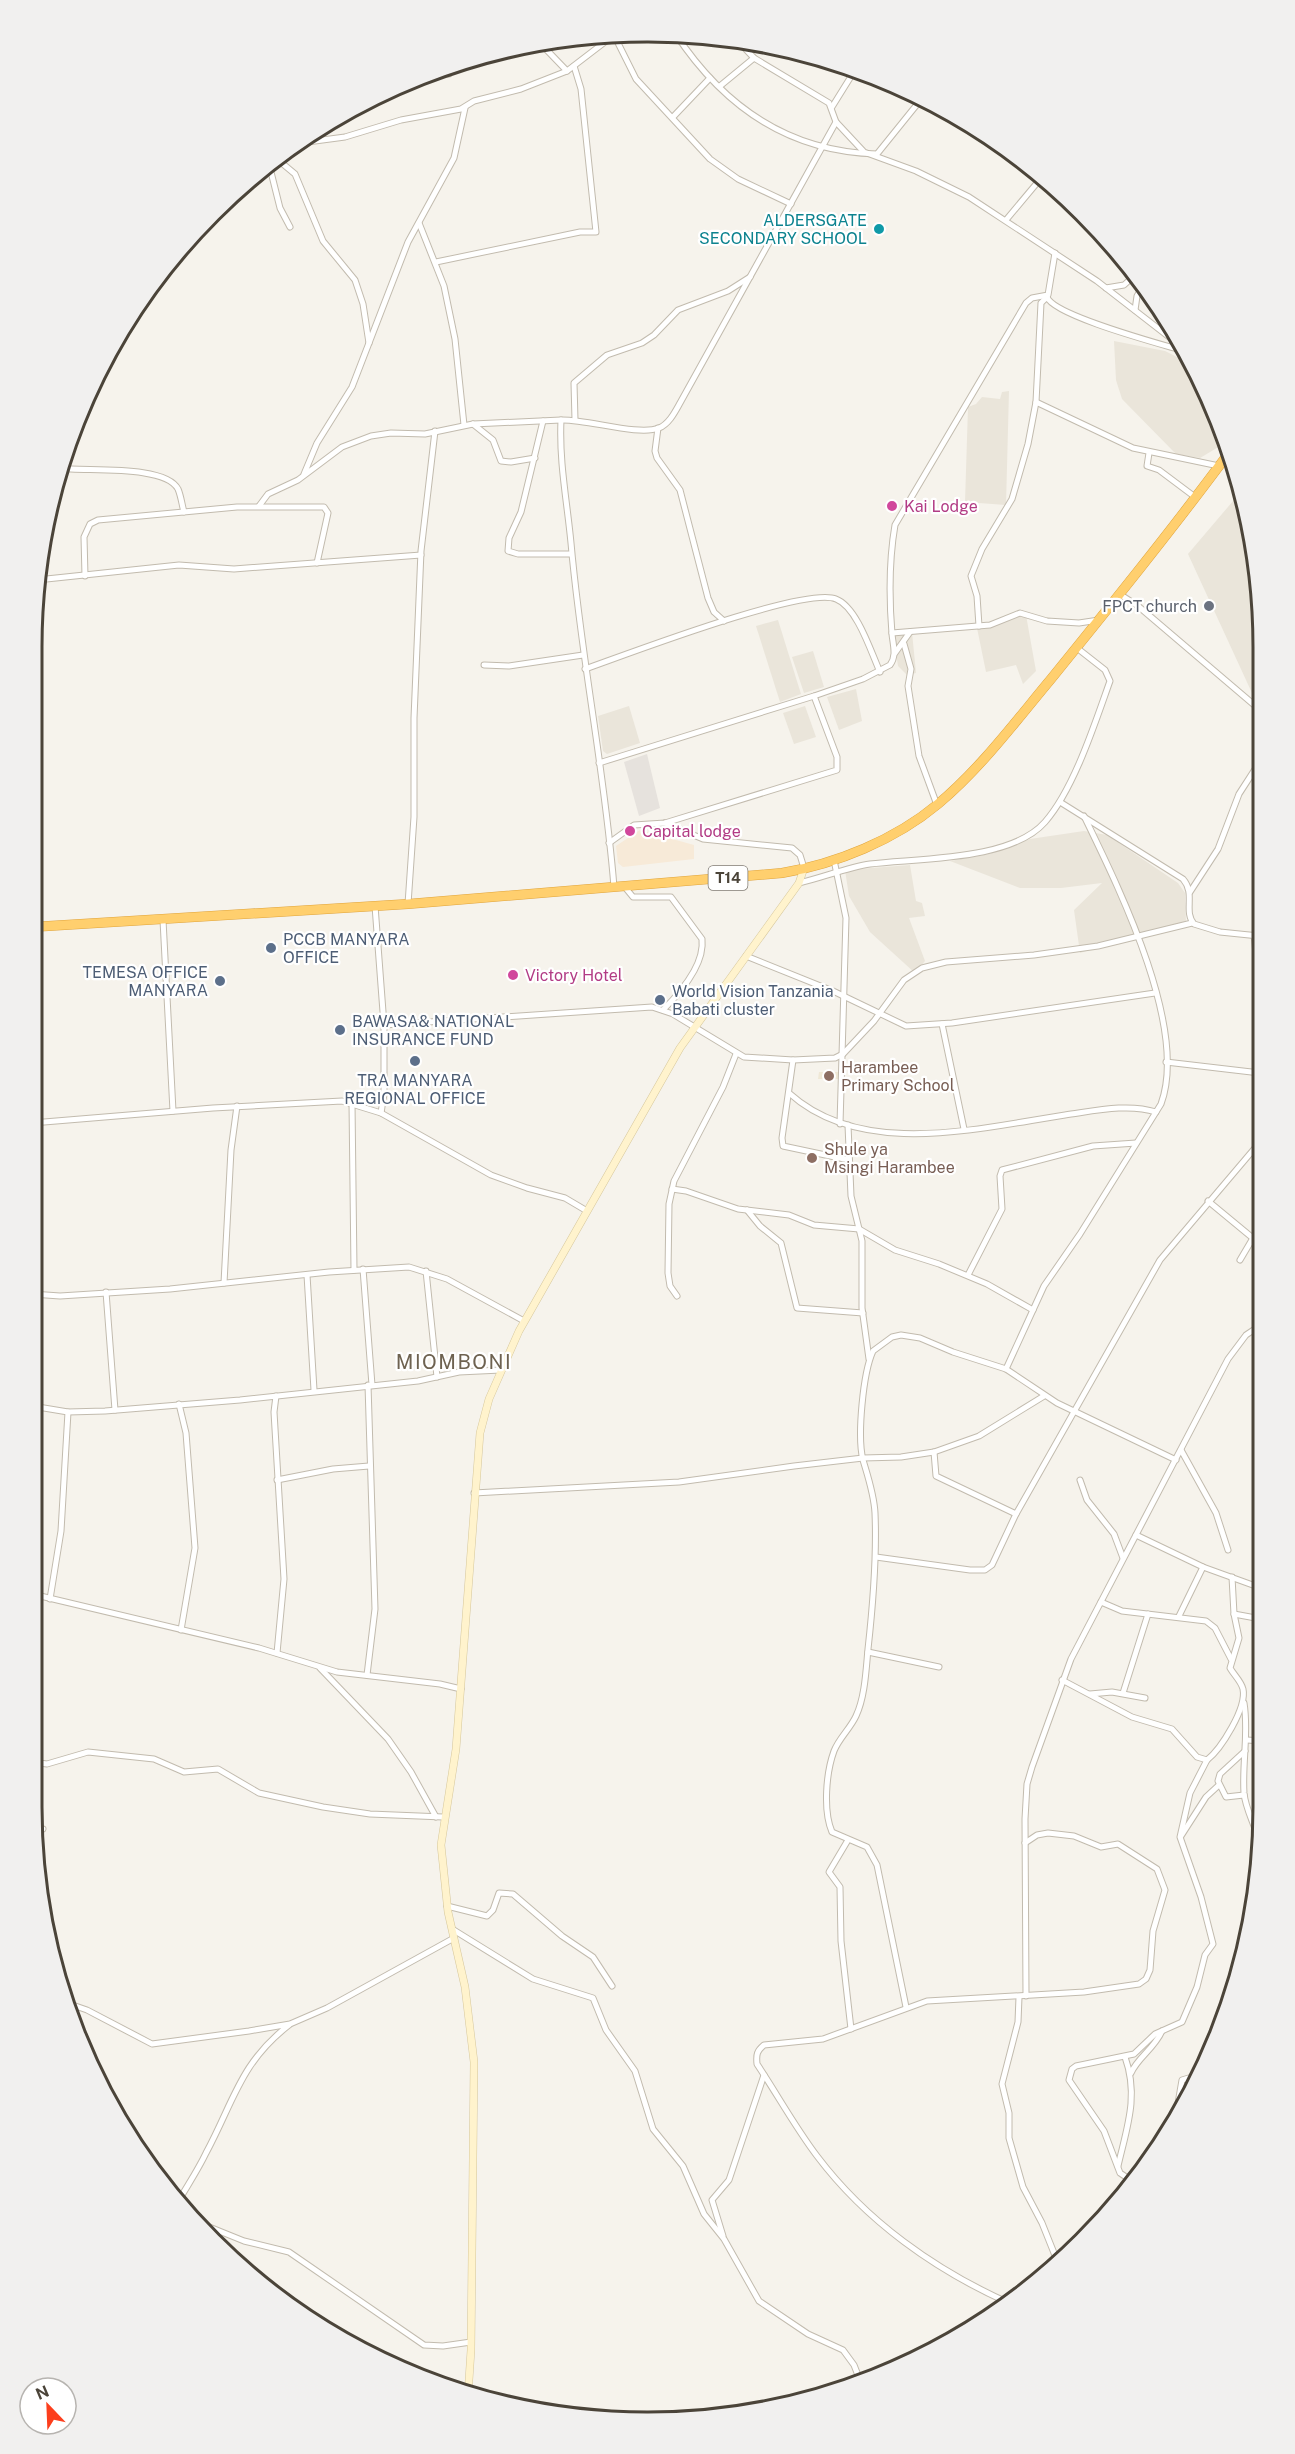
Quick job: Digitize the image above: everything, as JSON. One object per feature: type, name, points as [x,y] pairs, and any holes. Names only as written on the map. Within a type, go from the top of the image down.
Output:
[{"type":"highway","name":"T14","points":[[42,927],[408,904],[619,887],[782,873],[834,860],[887,837],[937,805],[993,749],[1121,595],[1223,460]]},
{"type":"street","points":[[316,141],[345,137],[382,124],[465,108],[474,101],[515,92],[567,72],[603,43]]},
{"type":"street","points":[[618,43],[636,79],[724,171],[791,204]]},
{"type":"street","points":[[682,43],[720,87],[771,127],[803,143],[874,154],[880,152],[917,105]]},
{"type":"street","points":[[547,51],[567,72]]},
{"type":"street","points":[[747,51],[754,58],[832,107],[836,122],[864,152],[938,181],[1006,220],[1106,288],[1165,334]]},
{"type":"street","points":[[720,87],[754,58]]},
{"type":"street","points":[[436,262],[580,232],[596,232],[581,89],[574,66]]},
{"type":"street","points":[[832,107],[851,77]]},
{"type":"street","points":[[673,117],[710,78]]},
{"type":"street","points":[[304,475],[317,443],[352,387],[408,242],[454,158],[465,108]]},
{"type":"street","points":[[259,506],[268,494],[304,475],[326,458],[355,441],[392,433],[416,435],[473,424],[561,420],[642,430],[658,428],[670,419],[680,403],[824,148],[836,122]]},
{"type":"street","points":[[283,164],[295,174],[323,241],[355,280],[363,304],[369,344]]},
{"type":"street","points":[[271,173],[280,208],[290,227]]},
{"type":"street","points":[[1006,220],[1037,184]]},
{"type":"street","points":[[419,223],[436,262],[451,317],[464,425]]},
{"type":"street","points":[[980,626],[977,596],[971,576],[982,549],[1012,499],[1028,444],[1036,402],[1039,312],[1047,297],[1055,253]]},
{"type":"street","points":[[575,420],[574,384],[593,365],[607,356],[647,340],[661,330],[667,319],[678,310],[728,291],[751,276]]},
{"type":"street","points":[[1106,288],[1124,285],[1129,280]]},
{"type":"street","points":[[1135,310],[1138,294]]},
{"type":"street","points":[[599,763],[814,696],[880,672],[893,661],[895,653],[890,590],[891,546],[895,525],[1026,303],[1035,297],[1047,297]]},
{"type":"street","points":[[1047,297],[1050,303],[1121,333],[1174,348]]},
{"type":"street","points":[[1036,402],[1114,441],[1149,453],[1219,466]]},
{"type":"street","points":[[561,420],[562,480],[585,669],[609,843],[619,887],[633,897],[671,897],[702,939],[703,946],[690,976],[663,1010]]},
{"type":"street","points":[[543,421],[521,512],[509,538],[508,551],[518,554],[572,554]]},
{"type":"street","points":[[473,424],[494,440],[501,461],[511,462],[535,458]]},
{"type":"street","points":[[658,428],[655,451],[657,458],[680,490],[708,598],[714,612],[724,621]]},
{"type":"street","points":[[408,904],[414,817],[414,718],[421,555],[435,431]]},
{"type":"street","points":[[1149,453],[1147,466],[1159,470],[1195,497]]},
{"type":"street","points":[[70,468],[132,470],[170,482],[178,489],[184,512]]},
{"type":"street","points":[[85,576],[84,537],[90,524],[105,519],[259,506],[321,506],[327,510],[317,563]]},
{"type":"street","points":[[46,579],[179,566],[234,569],[421,555]]},
{"type":"street","points":[[1121,595],[1138,606],[1253,704]]},
{"type":"street","points":[[585,669],[724,621],[822,597],[836,599],[847,608],[858,624],[880,672]]},
{"type":"street","points":[[892,633],[992,625],[1020,613],[1047,621],[1079,623],[1101,620]]},
{"type":"street","points":[[895,653],[904,644],[910,632]]},
{"type":"street","points":[[904,644],[911,669],[908,687],[919,756],[937,805]]},
{"type":"street","points":[[799,883],[867,864],[963,855],[994,848],[1031,833],[1044,824],[1060,802],[1110,681],[1105,670],[1077,648]]},
{"type":"street","points":[[484,665],[509,666],[584,655]]},
{"type":"street","points":[[609,843],[634,825],[665,823],[837,770],[837,757],[814,696]]},
{"type":"street","points":[[1190,892],[1218,849],[1239,794],[1253,772]]},
{"type":"street","points":[[1060,802],[1183,879],[1190,892],[1192,923]]},
{"type":"street","points":[[1006,1369],[1048,1279],[1080,1234],[1156,1112],[1164,1093],[1167,1062],[1151,971],[1084,816]]},
{"type":"street","points":[[469,2385],[474,2062],[465,1987],[447,1906],[441,1860],[440,1817],[453,1769],[469,1598],[474,1493],[480,1433],[501,1370],[524,1321],[693,1026],[799,883],[804,868],[800,855],[792,848],[703,839],[665,823]]},
{"type":"street","points":[[834,860],[839,873],[846,918],[840,1124]]},
{"type":"street","points":[[375,906],[384,1025],[384,1094],[381,1113]]},
{"type":"street","points":[[163,920],[173,1111]]},
{"type":"street","points":[[384,1025],[639,1006],[663,1010],[736,1054],[751,1059],[835,1058],[843,1054],[882,1013],[904,980],[913,972],[930,965],[1078,949],[1192,923],[1220,932],[1253,935]]},
{"type":"street","points":[[746,956],[882,1013],[906,1026],[942,1024],[1155,993]]},
{"type":"street","points":[[942,1024],[964,1129]]},
{"type":"street","points":[[677,1296],[670,1286],[668,1273],[669,1204],[672,1189],[680,1167],[719,1094],[736,1054]]},
{"type":"street","points":[[793,1060],[782,1138],[783,1146],[849,1160]]},
{"type":"street","points":[[1167,1062],[1253,1071]]},
{"type":"street","points":[[789,1093],[812,1111],[840,1124],[913,1135],[1122,1108],[1156,1112]]},
{"type":"street","points":[[42,1122],[332,1100],[352,1103],[381,1113],[491,1175],[526,1188],[565,1198],[579,1204],[587,1211]]},
{"type":"street","points":[[352,1103],[354,1270]]},
{"type":"street","points":[[224,1283],[231,1150],[237,1106]]},
{"type":"street","points":[[848,1125],[852,1196],[862,1241],[863,1313],[870,1359]]},
{"type":"street","points":[[968,1275],[1002,1209],[1000,1176],[1002,1170],[1093,1146],[1136,1143]]},
{"type":"street","points":[[876,1557],[985,1570],[996,1559],[1016,1514],[1160,1260],[1253,1150]]},
{"type":"street","points":[[672,1189],[747,1210],[789,1215],[808,1224],[827,1228],[859,1229],[895,1250],[968,1275],[1033,1310]]},
{"type":"street","points":[[1208,1201],[1253,1238],[1240,1260]]},
{"type":"street","points":[[747,1210],[760,1226],[781,1243],[798,1310],[863,1313]]},
{"type":"street","points":[[42,1295],[60,1296],[363,1269],[409,1267],[426,1270],[524,1321]]},
{"type":"street","points":[[363,1269],[370,1385],[369,1466],[375,1609],[367,1675]]},
{"type":"street","points":[[426,1270],[437,1377]]},
{"type":"street","points":[[307,1275],[314,1390]]},
{"type":"street","points":[[106,1292],[116,1410]]},
{"type":"street","points":[[1026,1996],[1027,1784],[1062,1680],[1123,1558],[1228,1359],[1246,1335],[1253,1330]]},
{"type":"street","points":[[906,2007],[877,1865],[867,1847],[836,1836],[830,1828],[830,1768],[834,1751],[856,1716],[868,1652],[876,1557],[872,1487],[862,1458],[863,1411],[873,1352],[885,1341],[901,1335],[910,1335],[1006,1369],[1044,1396],[1176,1460]]},
{"type":"street","points":[[42,1408],[68,1412],[116,1410],[276,1396],[437,1377],[459,1372],[501,1370]]},
{"type":"street","points":[[276,1396],[277,1480],[284,1579],[277,1653]]},
{"type":"street","points":[[474,1493],[679,1482],[862,1458],[901,1457],[934,1452],[979,1436],[1044,1396]]},
{"type":"street","points":[[179,1404],[186,1433],[194,1526],[193,1566],[182,1630]]},
{"type":"street","points":[[50,1599],[60,1531],[68,1412]]},
{"type":"street","points":[[1181,1450],[1216,1513],[1228,1550]]},
{"type":"street","points":[[934,1452],[936,1476],[1016,1514]]},
{"type":"street","points":[[277,1480],[333,1469],[369,1466]]},
{"type":"street","points":[[1080,1480],[1087,1500],[1114,1534],[1123,1558]]},
{"type":"street","points":[[1136,1535],[1203,1567],[1253,1585]]},
{"type":"street","points":[[1179,1616],[1203,1567]]},
{"type":"street","points":[[1232,1577],[1233,1614],[1239,1638],[1230,1668],[1240,1683],[1244,1701],[1247,1740],[1244,1795],[1253,1822]]},
{"type":"street","points":[[42,1597],[277,1653],[337,1672],[440,1684],[461,1689]]},
{"type":"street","points":[[1101,1602],[1122,1611],[1179,1616],[1211,1624],[1231,1659]]},
{"type":"street","points":[[1123,1693],[1148,1614]]},
{"type":"street","points":[[1233,1614],[1253,1617]]},
{"type":"street","points":[[868,1652],[939,1667]]},
{"type":"street","points":[[318,1666],[388,1739],[440,1817]]},
{"type":"street","points":[[1062,1680],[1132,1717],[1172,1729],[1202,1761],[1207,1760]]},
{"type":"street","points":[[1088,1694],[1123,1693],[1145,1698]]},
{"type":"street","points":[[1125,2179],[1118,2168],[1104,2131],[1069,2080],[1072,2069],[1076,2066],[1125,2057],[1140,2050],[1151,2037],[1177,2025],[1185,2018],[1197,1987],[1203,1960],[1213,1944],[1201,1897],[1180,1837],[1190,1793],[1207,1760],[1225,1738],[1244,1701]]},
{"type":"street","points":[[1247,1740],[1253,1740]]},
{"type":"street","points":[[1244,1795],[1226,1797],[1219,1785],[1220,1774],[1245,1751]]},
{"type":"street","points":[[42,1763],[47,1764],[88,1752],[154,1759],[183,1772],[218,1769],[259,1793],[282,1798],[370,1814],[440,1817]]},
{"type":"street","points":[[1180,1837],[1206,1797],[1219,1785]]},
{"type":"street","points":[[999,2299],[919,2254],[886,2227],[818,2157],[757,2064],[756,2056],[757,2051],[764,2045],[808,2042],[851,2030],[906,2007],[946,1998],[1019,1997],[1119,1988],[1139,1984],[1146,1979],[1150,1970],[1155,1921],[1165,1890],[1157,1869],[1118,1844],[1101,1847],[1074,1836],[1048,1833],[1037,1835],[1025,1843]]},
{"type":"street","points":[[848,1840],[829,1872],[840,1887],[841,1941],[851,2030]]},
{"type":"street","points":[[447,1906],[487,1916],[493,1910],[499,1893],[513,1894],[562,1936],[593,1957],[612,1986]]},
{"type":"street","points":[[452,1929],[533,1979],[593,1998],[606,2030],[635,2071],[653,2128],[683,2166],[704,2214],[724,2239],[759,2301],[808,2334],[843,2350],[858,2374]]},
{"type":"street","points":[[76,2006],[152,2044],[290,2024],[380,1981],[454,1938]]},
{"type":"street","points":[[1019,1997],[1016,2034],[1002,2084],[1009,2113],[1010,2138],[1023,2187],[1042,2223],[1055,2255]]},
{"type":"street","points":[[183,2194],[206,2154],[243,2074],[256,2055],[290,2024]]},
{"type":"street","points":[[1131,2073],[1136,2061],[1152,2048],[1162,2031]]},
{"type":"street","points":[[1118,2168],[1128,2135],[1133,2092],[1131,2073],[1125,2057]]},
{"type":"street","points":[[724,2239],[712,2200],[729,2180],[764,2075]]},
{"type":"street","points":[[1180,2094],[1182,2080],[1189,2078]]},
{"type":"street","points":[[213,2228],[244,2241],[289,2252],[424,2345],[443,2346],[471,2342]]},
{"type":"shaded area","points":[[1114,341],[1165,351],[1179,358],[1191,380],[1219,447],[1200,458],[1176,454],[1122,399],[1116,380]]},
{"type":"shaded area","points":[[1009,391],[1006,505],[965,502],[968,407],[976,404],[982,397],[1000,399],[1002,392]]},
{"type":"shaded area","points":[[1234,500],[1248,568],[1252,608],[1253,696],[1252,693],[1188,554]]},
{"type":"shaded area","points":[[1026,615],[1036,671],[1023,684],[1016,665],[986,672],[977,628],[991,627],[1010,617]]},
{"type":"shaded area","points":[[778,620],[801,694],[780,702],[756,626]]},
{"type":"shaded area","points":[[912,632],[916,673],[907,675],[898,666],[893,633]]},
{"type":"shaded area","points":[[813,651],[824,687],[804,693],[792,657]]},
{"type":"shaded area","points":[[856,689],[862,721],[839,730],[827,697]]},
{"type":"shaded area","points":[[629,706],[640,743],[607,754],[603,751],[598,716]]},
{"type":"shaded area","points":[[805,706],[816,737],[794,744],[783,713]]},
{"type":"shaded area","points":[[647,754],[660,808],[639,816],[624,762]]},
{"type":"shaded area","points":[[640,830],[694,845],[694,859],[623,867],[618,863],[616,846]]},
{"type":"shaded area","points":[[1084,831],[1107,835],[1178,883],[1185,893],[1186,921],[1080,953],[1074,910],[1102,883],[1061,888],[1020,888],[950,861],[989,854],[1030,839]]},
{"type":"shaded area","points":[[910,865],[916,901],[922,903],[925,916],[909,918],[925,961],[915,973],[870,932],[849,896],[845,870]]},
{"type":"shaded area","name":"Harambee Primary School","points":[[819,1072],[839,1072],[838,1079],[818,1079]]},
{"type":"place","name":"ALDERSGATE SECONDARY SCHOOL","points":[[879,229]]},
{"type":"place","name":"Kai Lodge","points":[[892,506]]},
{"type":"place","name":"FPCT church","points":[[1209,606]]},
{"type":"place","name":"Capital lodge","points":[[630,831]]},
{"type":"place","name":"PCCB MANYARA OFFICE","points":[[271,948]]},
{"type":"place","name":"Victory Hotel","points":[[513,975]]},
{"type":"place","name":"TEMESA OFFICE MANYARA","points":[[220,981]]},
{"type":"place","name":"World Vision Tanzania Babati cluster","points":[[660,1000]]},
{"type":"place","name":"BAWASA& NATIONAL INSURANCE FUND","points":[[340,1030]]},
{"type":"place","name":"TRA MANYARA REGIONAL OFFICE","points":[[415,1061]]},
{"type":"place","name":"Harambee Primary School","points":[[829,1076]]},
{"type":"place","name":"Shule ya Msingi Harambee","points":[[812,1158]]},
{"type":"district","name":"MIOMBONI","points":[[454,1362]]}]
